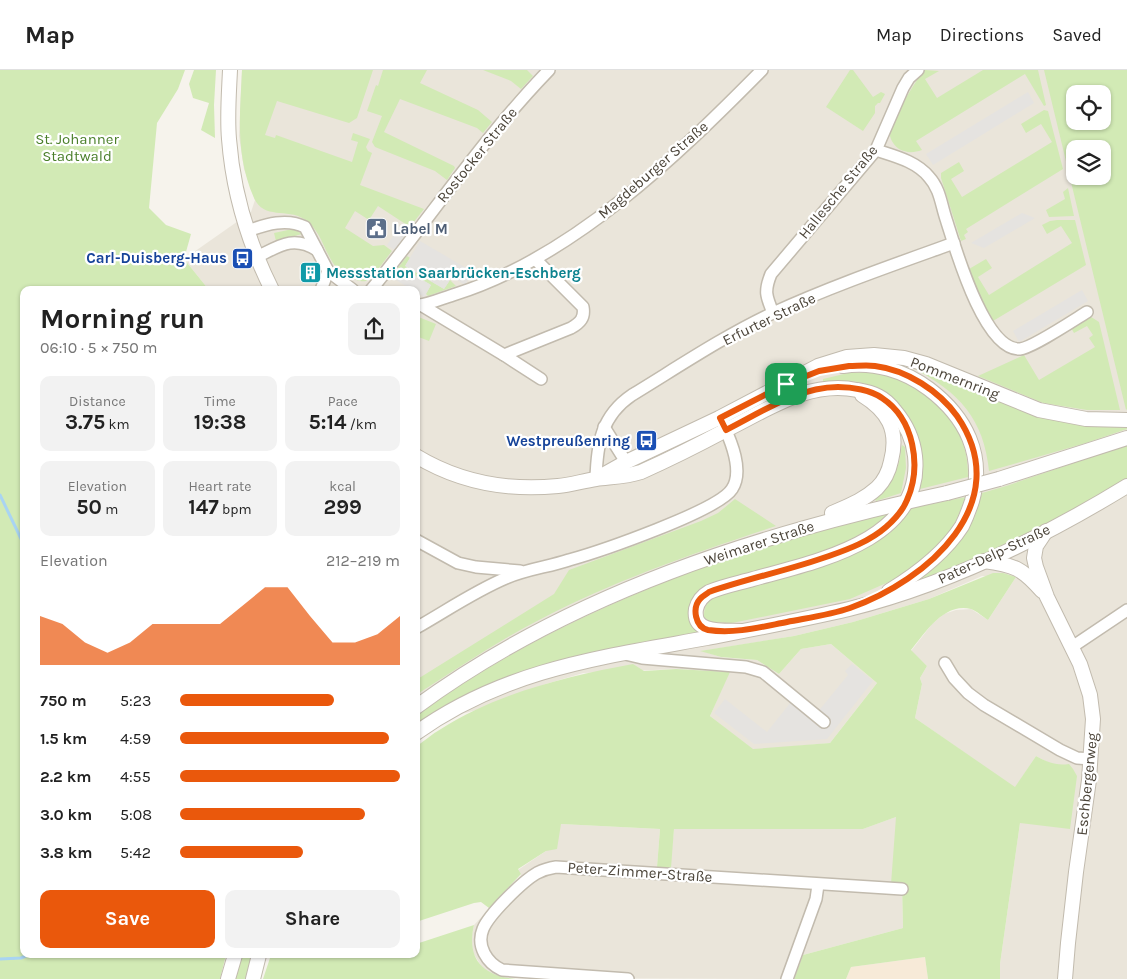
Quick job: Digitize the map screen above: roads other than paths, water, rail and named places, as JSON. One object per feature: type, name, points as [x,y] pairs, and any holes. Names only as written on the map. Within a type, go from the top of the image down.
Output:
[{"type":"street","points":[[230,70],[229,139],[237,193],[257,257],[270,286]]},
{"type":"street","name":"Rostocker Straße","points":[[374,286],[487,140],[525,95],[550,70]]},
{"type":"street","name":"Magdeburger Straße","points":[[420,304],[468,290],[506,275],[536,260],[626,196],[698,132],[762,70]]},
{"type":"street","name":"Hallesche Straße","points":[[773,313],[766,298],[766,286],[771,274],[876,150],[903,88],[909,78],[918,70]]},
{"type":"street","points":[[876,150],[911,162],[929,176],[938,190],[962,269],[975,302],[999,339],[1011,348],[1027,348],[1087,312]]},
{"type":"street","points":[[248,231],[268,223],[298,224],[305,228],[328,271],[349,286]]},
{"type":"street","points":[[257,257],[276,246],[294,242],[306,244],[316,250]]},
{"type":"street","name":"Erfurter Straße","points":[[596,479],[597,452],[604,427],[612,413],[627,398],[713,346],[773,313],[848,282],[954,243]]},
{"type":"street","points":[[504,355],[571,328],[580,323],[584,314],[583,307],[536,260]]},
{"type":"street","points":[[322,286],[328,271]]},
{"type":"street","name":"Magdeburger Straße","points":[[420,306],[541,379]]},
{"type":"street","name":"Pommernring","points":[[420,458],[459,476],[499,486],[522,488],[552,487],[596,479],[629,476],[641,472],[818,366],[847,357],[874,355],[904,358],[926,364],[1040,410],[1086,419],[1127,420]]},
{"type":"street","name":"Pommernring","points":[[786,384],[819,371],[849,366],[875,366],[892,370],[912,378],[942,399],[954,412],[972,442],[976,469],[974,493],[968,514],[954,538],[931,562],[909,579],[888,592],[849,608]]},
{"type":"street","name":"Pommernring","points":[[596,479],[626,462],[804,393],[822,388],[851,388],[874,393],[890,404],[910,435],[915,457],[912,485],[907,501],[886,527],[846,550],[803,565],[709,592],[700,599],[696,608],[696,618],[701,627],[707,630],[742,631]]},
{"type":"street","points":[[788,532],[856,503],[876,489],[888,472],[894,449],[892,427],[881,410],[851,388]]},
{"type":"street","points":[[420,626],[505,578],[524,571],[593,553],[697,512],[721,500],[733,488],[736,479],[734,453],[723,424]]},
{"type":"street","points":[[604,427],[626,462]]},
{"type":"street","name":"Weimarer Straße","points":[[420,704],[495,656],[543,629],[589,606],[652,579],[788,532],[999,479],[1127,438]]},
{"type":"street","name":"Pater-Delp-Straße","points":[[420,730],[456,707],[506,684],[580,662],[619,653],[742,631],[849,608],[898,595],[984,561],[1046,531],[1127,486]]},
{"type":"street","name":"Eschbergerweg","points":[[1046,531],[1036,546],[1034,558],[1047,597],[1080,664],[1090,695],[1093,719],[1091,759],[1072,908],[1066,979]]},
{"type":"street","points":[[420,542],[458,562],[476,567],[524,571]]},
{"type":"street","name":"Eschbergerweg","points":[[984,561],[1016,567],[1028,575],[1047,597]]},
{"type":"street","points":[[1072,647],[1127,610]]},
{"type":"street","name":"Pater-Delp-Straße","points":[[619,653],[642,658],[746,667],[763,672],[824,722]]},
{"type":"street","points":[[945,663],[954,678],[968,693],[984,705],[1060,750],[1077,758],[1091,759]]},
{"type":"street","name":"Peter-Zimmer-Straße","points":[[628,979],[502,970],[488,961],[484,954],[481,936],[483,928],[509,896],[526,881],[538,873],[556,867],[902,889]]},
{"type":"street","points":[[787,979],[816,899],[818,885]]},
{"type":"street","points":[[228,979],[234,958]]},
{"type":"street","points":[[253,979],[258,958]]},
{"type":"waterway","points":[[0,495],[20,537]]},
{"type":"waterway","points":[[0,959],[21,958]]},
{"type":"place","name":"Label M","points":[[377,229]]},
{"type":"place","name":"Carl-Duisberg-Haus","points":[[243,258]]},
{"type":"place","name":"Messstation Saarbrücken-Eschberg","points":[[310,273]]},
{"type":"place","name":"Westpreußenring","points":[[646,441]]},
{"type":"park label","name":"St. Johanner Stadtwald","points":[[77,148]]}]
